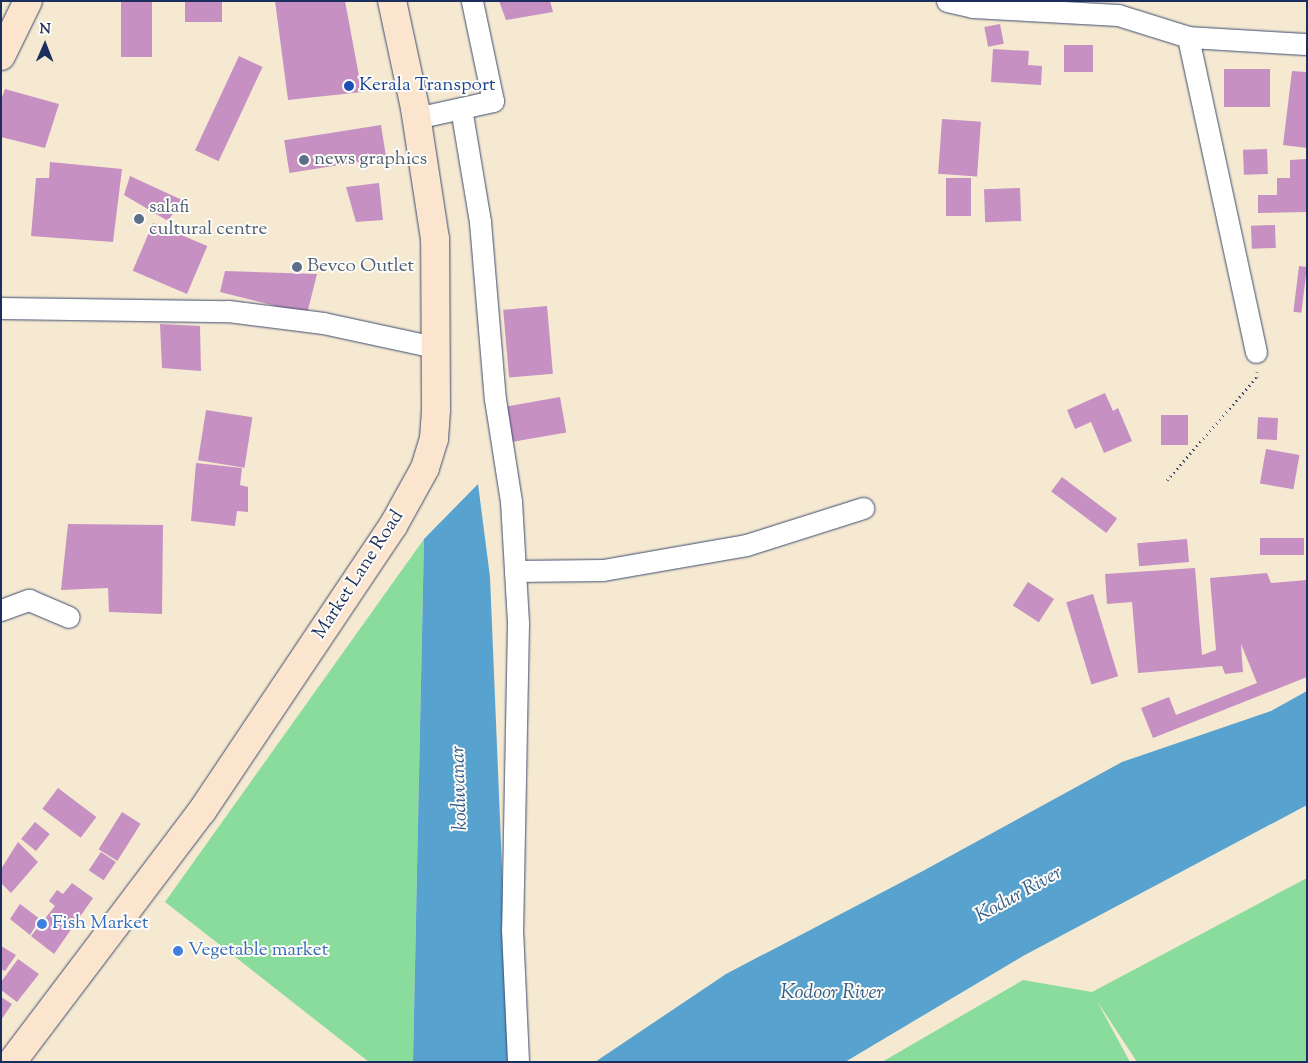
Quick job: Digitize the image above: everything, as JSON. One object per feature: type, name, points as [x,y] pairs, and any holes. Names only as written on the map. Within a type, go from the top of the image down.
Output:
[{"type":"main road","points":[[1,56],[28,1]]},
{"type":"main road","name":"Market Lane Road","points":[[12,1062],[202,811],[397,519],[425,468],[434,439],[436,409],[434,347],[435,239],[416,118],[392,1]]},
{"type":"street","points":[[416,118],[493,101],[472,1]]},
{"type":"street","points":[[947,1],[973,7],[1118,15],[1188,37],[1307,44]]},
{"type":"street","points":[[1188,37],[1256,352]]},
{"type":"street","points":[[461,108],[480,222],[495,399],[511,501],[518,622],[512,930],[518,1062]]},
{"type":"street","points":[[1,308],[228,311],[323,323],[434,347]]},
{"type":"street","points":[[515,571],[603,570],[746,545],[863,508]]},
{"type":"street","points":[[1,610],[29,600],[69,617]]},
{"type":"path","points":[[1167,480],[1257,377],[1256,352]]},
{"type":"green space","points":[[424,539],[413,1062],[369,1062],[165,902]]},
{"type":"green space","points":[[1307,878],[1307,1062],[1137,1062],[1097,1001],[1130,1062],[882,1062],[1023,980],[1092,992]]},
{"type":"water","name":"koduvanar","points":[[478,484],[490,577],[510,1062],[413,1062],[424,539]]},
{"type":"water","name":"Kodoor River","points":[[1307,691],[1307,805],[1023,956],[845,1062],[595,1062],[726,974],[921,872],[1122,762],[1271,711]]},
{"type":"building","points":[[121,1],[152,1],[152,57],[121,57]]},
{"type":"building","points":[[185,1],[222,1],[222,22],[185,22]]},
{"type":"building","points":[[275,1],[345,1],[362,92],[288,100]]},
{"type":"building","points":[[499,1],[550,1],[553,12],[506,20]]},
{"type":"building","points":[[1000,24],[1004,44],[988,47],[984,27]]},
{"type":"building","points":[[1064,45],[1093,45],[1093,72],[1064,72]]},
{"type":"building","points":[[993,49],[1029,51],[1028,65],[1042,66],[1041,85],[991,82]]},
{"type":"building","points":[[239,56],[263,67],[219,161],[195,150]]},
{"type":"building","points":[[1224,69],[1270,69],[1270,107],[1224,107]]},
{"type":"building","points":[[1292,71],[1307,72],[1307,148],[1283,145]]},
{"type":"building","points":[[5,89],[59,104],[45,148],[1,137],[1,100]]},
{"type":"building","points":[[942,119],[981,122],[977,177],[938,174]]},
{"type":"building","points":[[381,125],[386,158],[289,173],[284,140]]},
{"type":"building","points":[[1267,149],[1268,174],[1244,175],[1243,150]]},
{"type":"building","points":[[1307,159],[1307,212],[1258,213],[1258,195],[1277,195],[1277,178],[1290,178],[1290,160]]},
{"type":"building","points":[[50,162],[122,169],[113,242],[31,236],[36,178],[49,178]]},
{"type":"building","points":[[130,176],[182,200],[168,221],[124,195]]},
{"type":"building","points":[[946,178],[971,178],[971,216],[946,216]]},
{"type":"building","points":[[379,183],[383,220],[356,222],[346,187]]},
{"type":"building","points":[[1020,188],[1021,221],[985,222],[984,189]]},
{"type":"building","points":[[153,223],[207,246],[187,294],[133,271]]},
{"type":"building","points":[[1275,225],[1276,248],[1252,249],[1251,226]]},
{"type":"building","points":[[1299,266],[1307,267],[1301,313],[1293,312]]},
{"type":"building","points":[[225,271],[317,274],[307,314],[220,292]]},
{"type":"building","points":[[547,306],[553,374],[509,378],[503,310]]},
{"type":"building","points":[[160,324],[200,326],[201,371],[162,368]]},
{"type":"building","points":[[1105,393],[1113,411],[1118,408],[1132,441],[1104,453],[1091,422],[1075,429],[1067,410]]},
{"type":"building","points":[[560,397],[566,432],[510,442],[504,407]]},
{"type":"building","points":[[206,410],[252,417],[244,468],[198,460]]},
{"type":"building","points":[[1161,415],[1188,415],[1188,445],[1161,445]]},
{"type":"building","points":[[1258,417],[1278,418],[1277,440],[1257,439]]},
{"type":"building","points":[[1266,449],[1299,455],[1293,489],[1260,483]]},
{"type":"building","points":[[196,463],[242,468],[240,485],[248,487],[248,512],[237,511],[235,526],[191,521]]},
{"type":"building","points":[[1062,477],[1117,519],[1106,533],[1051,491]]},
{"type":"building","points":[[68,524],[163,525],[162,614],[109,612],[108,588],[61,590]]},
{"type":"building","points":[[1260,538],[1304,538],[1304,555],[1260,555]]},
{"type":"building","points":[[1187,539],[1189,562],[1139,566],[1137,543]]},
{"type":"building","points":[[1195,568],[1202,655],[1216,650],[1210,578],[1267,573],[1271,583],[1307,580],[1307,677],[1153,738],[1141,708],[1169,697],[1176,715],[1257,683],[1241,644],[1243,672],[1225,674],[1222,666],[1138,673],[1132,602],[1107,604],[1105,574]]},
{"type":"building","points":[[1028,582],[1054,599],[1039,622],[1013,605]]},
{"type":"building","points":[[1093,594],[1118,676],[1091,684],[1066,602]]},
{"type":"building","points":[[58,788],[96,817],[81,838],[42,809]]},
{"type":"building","points":[[122,812],[141,824],[117,861],[99,849]]},
{"type":"building","points":[[35,822],[50,834],[36,851],[21,839]]},
{"type":"building","points":[[18,842],[38,862],[11,893],[1,883],[1,869]]},
{"type":"building","points":[[101,852],[116,862],[104,880],[89,870]]},
{"type":"building","points":[[72,883],[93,898],[54,954],[31,936],[55,906],[49,901],[57,890],[63,894]]},
{"type":"building","points":[[20,904],[40,919],[30,935],[10,919]]},
{"type":"building","points":[[1,946],[16,955],[5,971],[1,969]]},
{"type":"building","points":[[18,959],[39,974],[17,1002],[1,990],[1,982]]},
{"type":"building","points":[[1,997],[12,1004],[1,1020]]},
{"type":"place","name":"Kerala Transport","points":[[349,86]]},
{"type":"place","name":"news graphics","points":[[304,160]]},
{"type":"place","name":"salafi cultural centre","points":[[139,219]]},
{"type":"place","name":"Bevco Outlet","points":[[297,267]]},
{"type":"place","name":"Fish Market","points":[[42,924]]},
{"type":"place","name":"Vegetable market","points":[[178,951]]},
{"type":"water label","name":"Kodur River","points":[[1019,895]]}]
